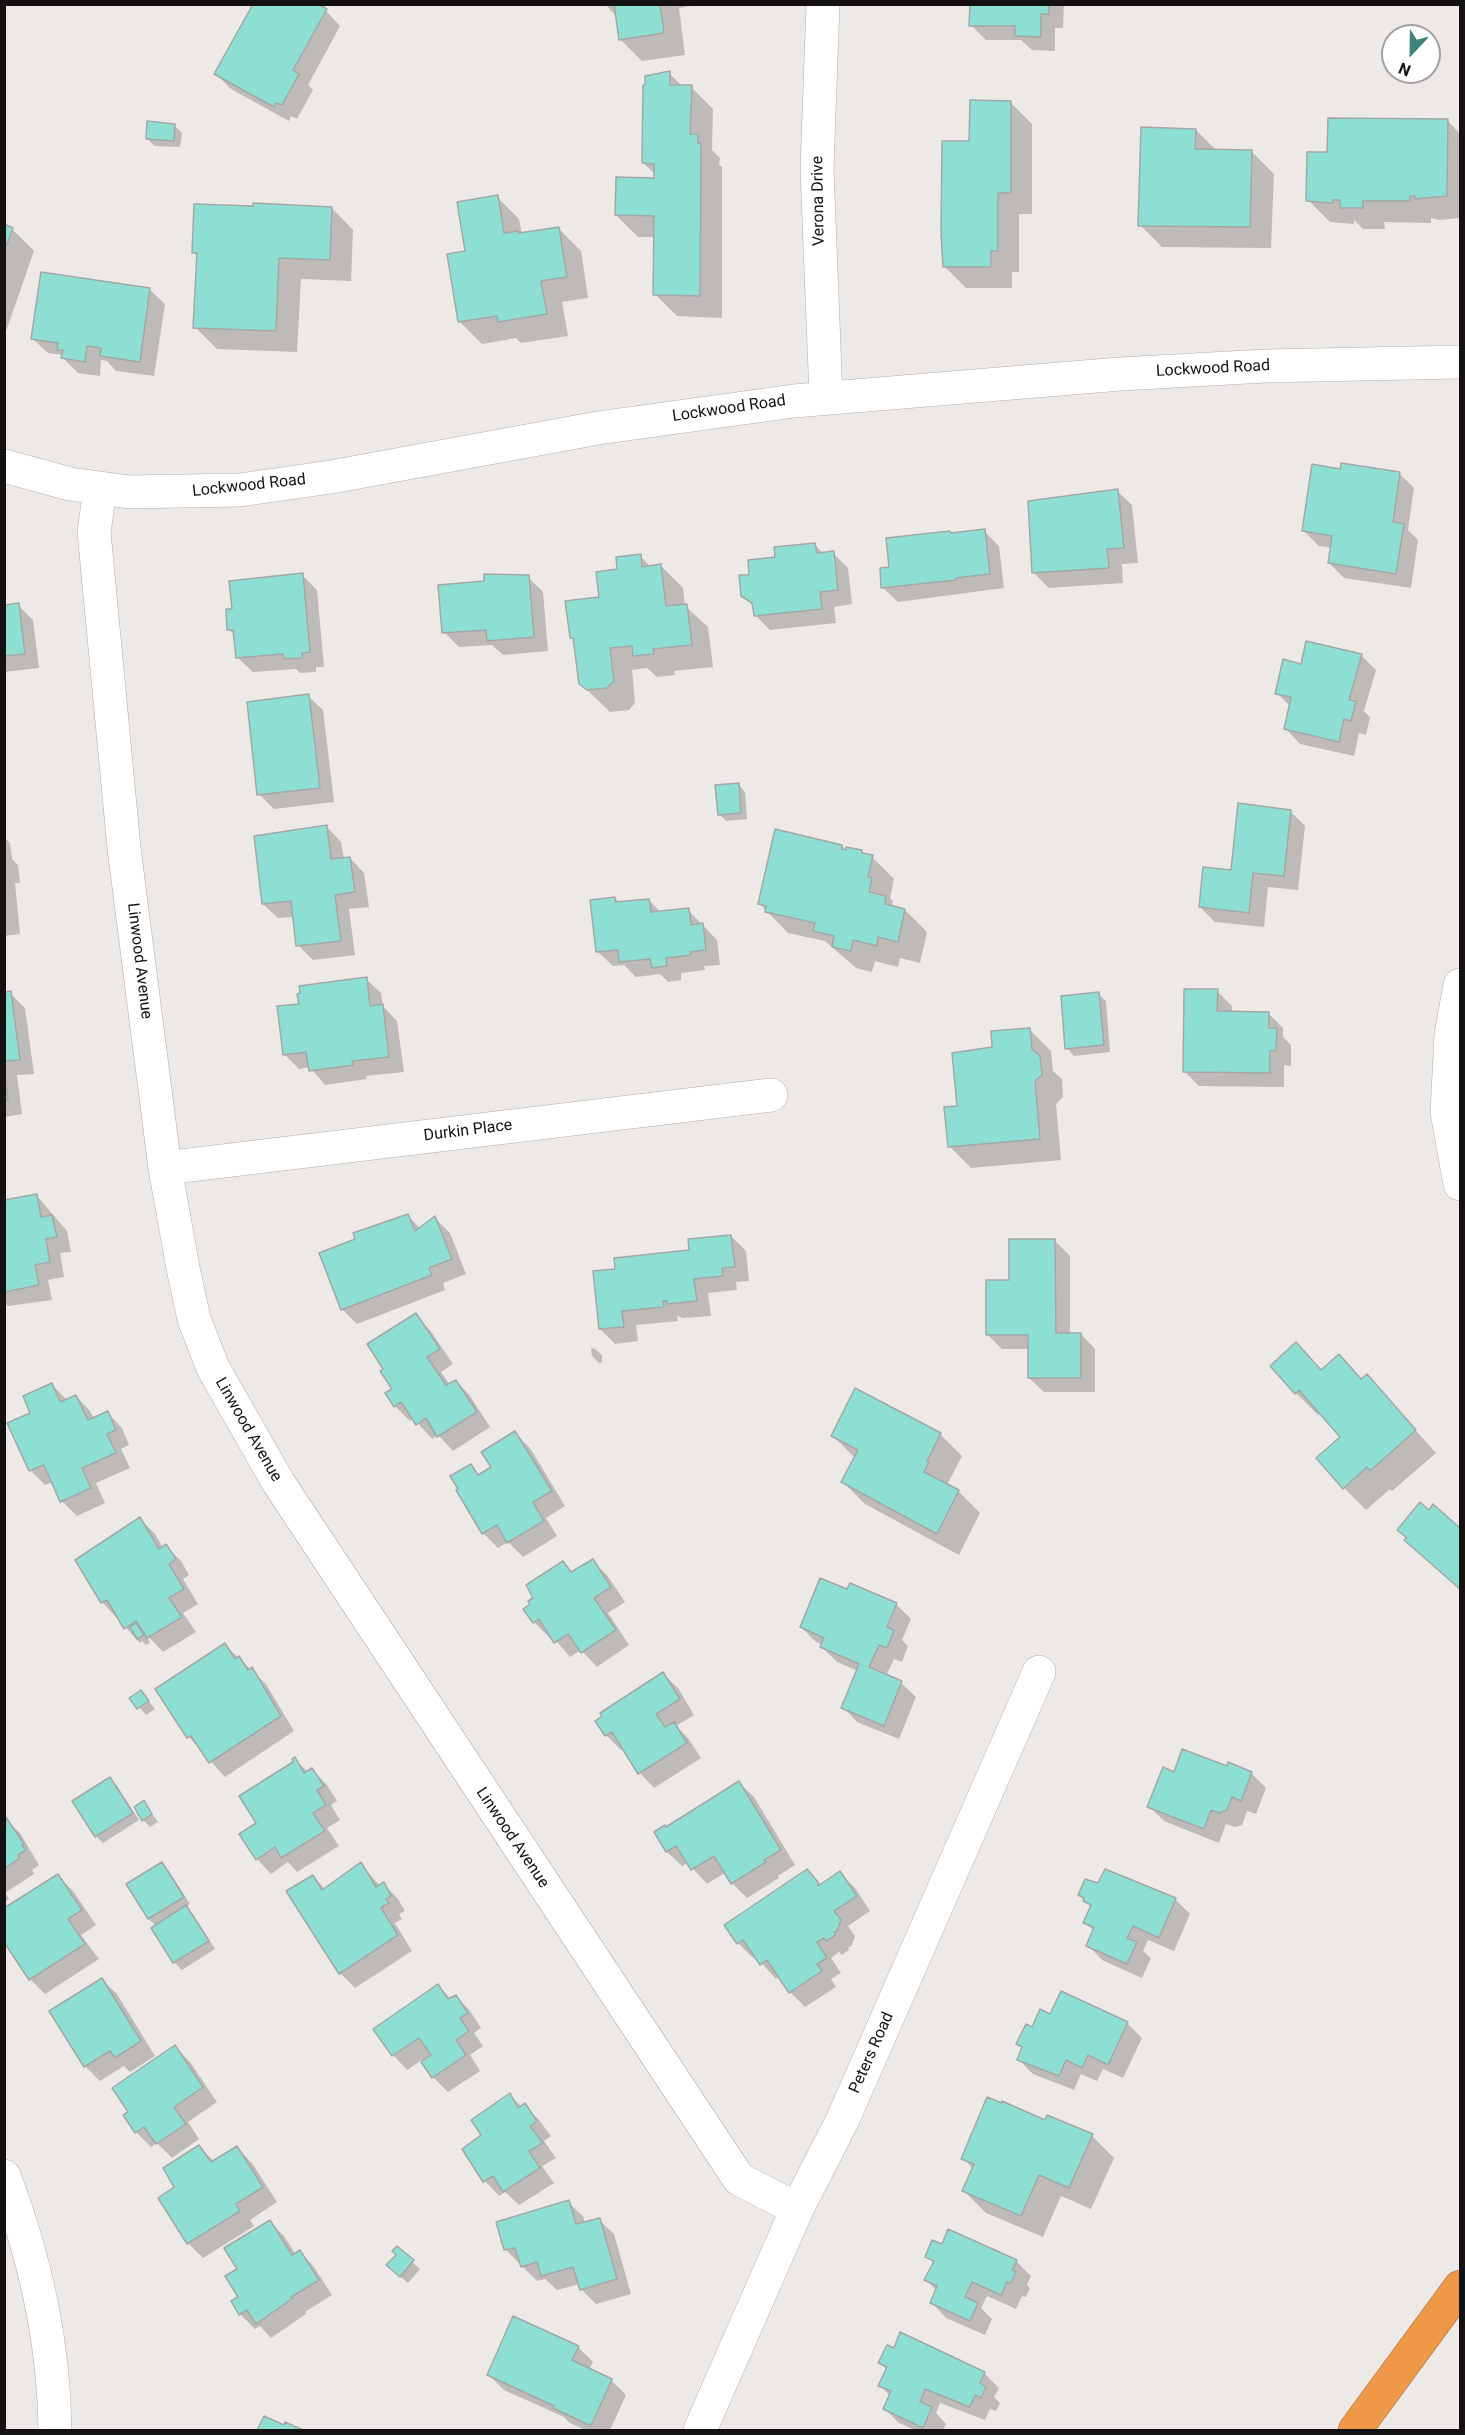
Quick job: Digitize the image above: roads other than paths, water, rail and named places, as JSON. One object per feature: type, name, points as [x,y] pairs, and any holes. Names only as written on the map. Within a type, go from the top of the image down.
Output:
[{"type":"highway","points":[[1355,2430],[1461,2287]]},
{"type":"street","name":"Verona Drive","points":[[823,4],[817,169],[826,397]]},
{"type":"street","name":"Lockwood Road","points":[[4,466],[70,484],[100,489],[157,493],[249,489],[331,477],[692,413],[826,397],[1120,374],[1266,366],[1461,362]]},
{"type":"street","name":"Linwood Avenue","points":[[100,489],[94,532],[124,848],[165,1168],[194,1319],[213,1368],[278,1482],[739,2179],[797,2209]]},
{"type":"street","points":[[1461,985],[1451,1035],[1448,1112],[1461,1184]]},
{"type":"street","name":"Durkin Place","points":[[165,1168],[771,1095]]},
{"type":"street","name":"Peters Road","points":[[700,2430],[797,2209],[843,2119],[1039,1672]]},
{"type":"street","points":[[4,2176],[25,2234],[47,2335],[55,2430]]}]
